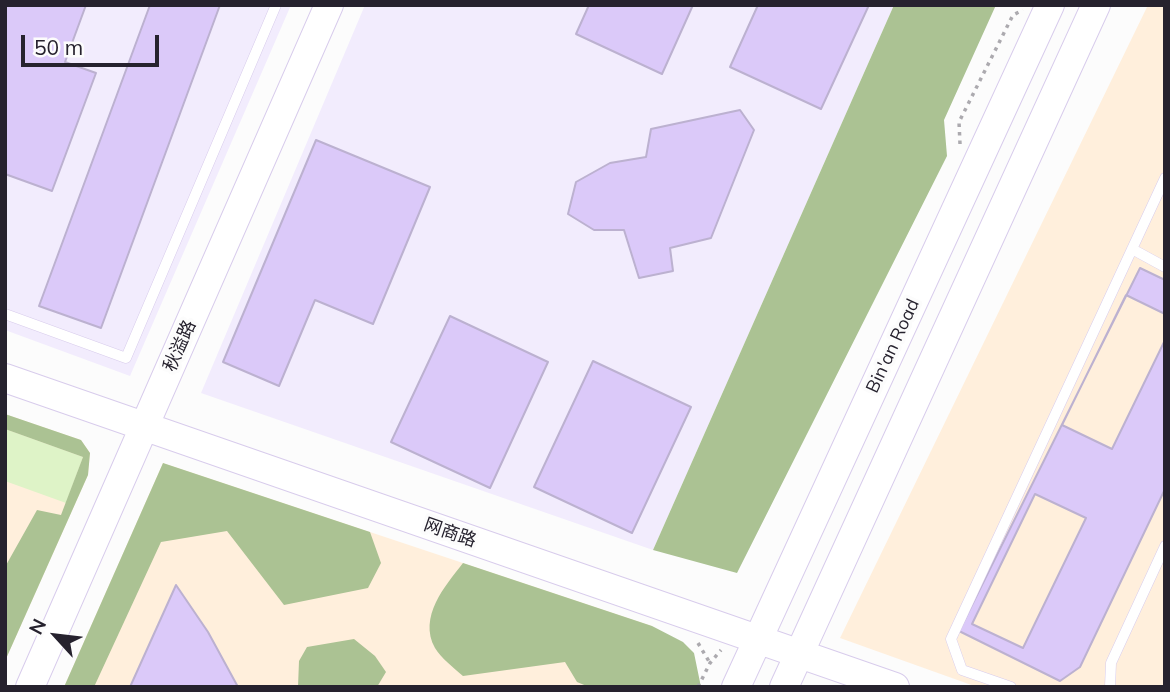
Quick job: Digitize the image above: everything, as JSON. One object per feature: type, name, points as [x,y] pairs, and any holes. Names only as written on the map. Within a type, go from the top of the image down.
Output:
[{"type":"street","name":"秋溢路","points":[[30,687],[329,5]]},
{"type":"street","name":"Bin'an Road","points":[[736,687],[1051,5]]},
{"type":"street","points":[[784,687],[1096,5]]},
{"type":"street","name":"网商路","points":[[5,378],[895,687]]},
{"type":"lane","points":[[5,314],[126,358],[276,5]]},
{"type":"lane","points":[[1012,687],[962,670],[951,639],[1165,178]]},
{"type":"lane","points":[[1132,249],[1165,267]]},
{"type":"lane","points":[[1111,687],[1111,663],[1165,546]]},
{"type":"path","points":[[960,145],[959,122],[1013,15],[1031,5]]},
{"type":"shaded area","points":[[5,5],[291,5],[130,376],[5,330]]},
{"type":"shaded area","points":[[365,5],[894,5],[653,550],[201,393]]},
{"type":"shaded area","points":[[1148,5],[1165,5],[1165,687],[977,687],[840,638]]},
{"type":"shaded area","points":[[5,414],[81,440],[90,453],[88,475],[5,661]]},
{"type":"shaded area","points":[[163,463],[652,626],[622,687],[64,687]]},
{"type":"green space","points":[[894,5],[996,5],[944,120],[947,156],[737,573],[653,550]]},
{"type":"green space","points":[[5,414],[81,440],[90,453],[88,475],[5,661],[5,567],[37,510],[61,515],[83,457],[5,429]]},
{"type":"green space","points":[[5,429],[83,457],[66,503],[5,481]]},
{"type":"green space","points":[[163,463],[370,532],[381,563],[368,588],[284,605],[227,531],[161,542],[94,687],[64,687]]},
{"type":"green space","points":[[463,563],[652,626],[683,642],[694,653],[701,687],[589,687],[577,682],[565,662],[463,676],[435,648],[430,625],[436,602]]},
{"type":"green space","points":[[354,639],[375,656],[386,672],[377,687],[298,687],[299,661],[307,647]]},
{"type":"building","points":[[5,5],[86,5],[65,62],[96,73],[52,191],[5,174]]},
{"type":"building","points":[[150,5],[220,5],[101,328],[39,306]]},
{"type":"building","points":[[589,5],[693,5],[662,74],[576,34]]},
{"type":"building","points":[[758,5],[869,5],[821,109],[730,67]]},
{"type":"building","points":[[740,110],[754,130],[711,238],[670,248],[673,271],[639,278],[624,230],[594,230],[568,214],[576,182],[610,163],[646,157],[651,129]]},
{"type":"building","points":[[316,140],[430,187],[373,324],[315,300],[279,386],[223,362]]},
{"type":"building","points":[[1140,268],[1165,280],[1165,489],[1080,667],[1060,681],[959,631]]},
{"type":"building","points":[[1126,295],[1165,314],[1165,340],[1112,449],[1062,425]]},
{"type":"building","points":[[450,316],[548,362],[490,488],[391,442]]},
{"type":"building","points":[[593,361],[691,407],[632,533],[534,487]]},
{"type":"building","points":[[1035,494],[1086,518],[1023,648],[972,624]]},
{"type":"building","points":[[176,585],[208,632],[238,687],[130,687]]}]
